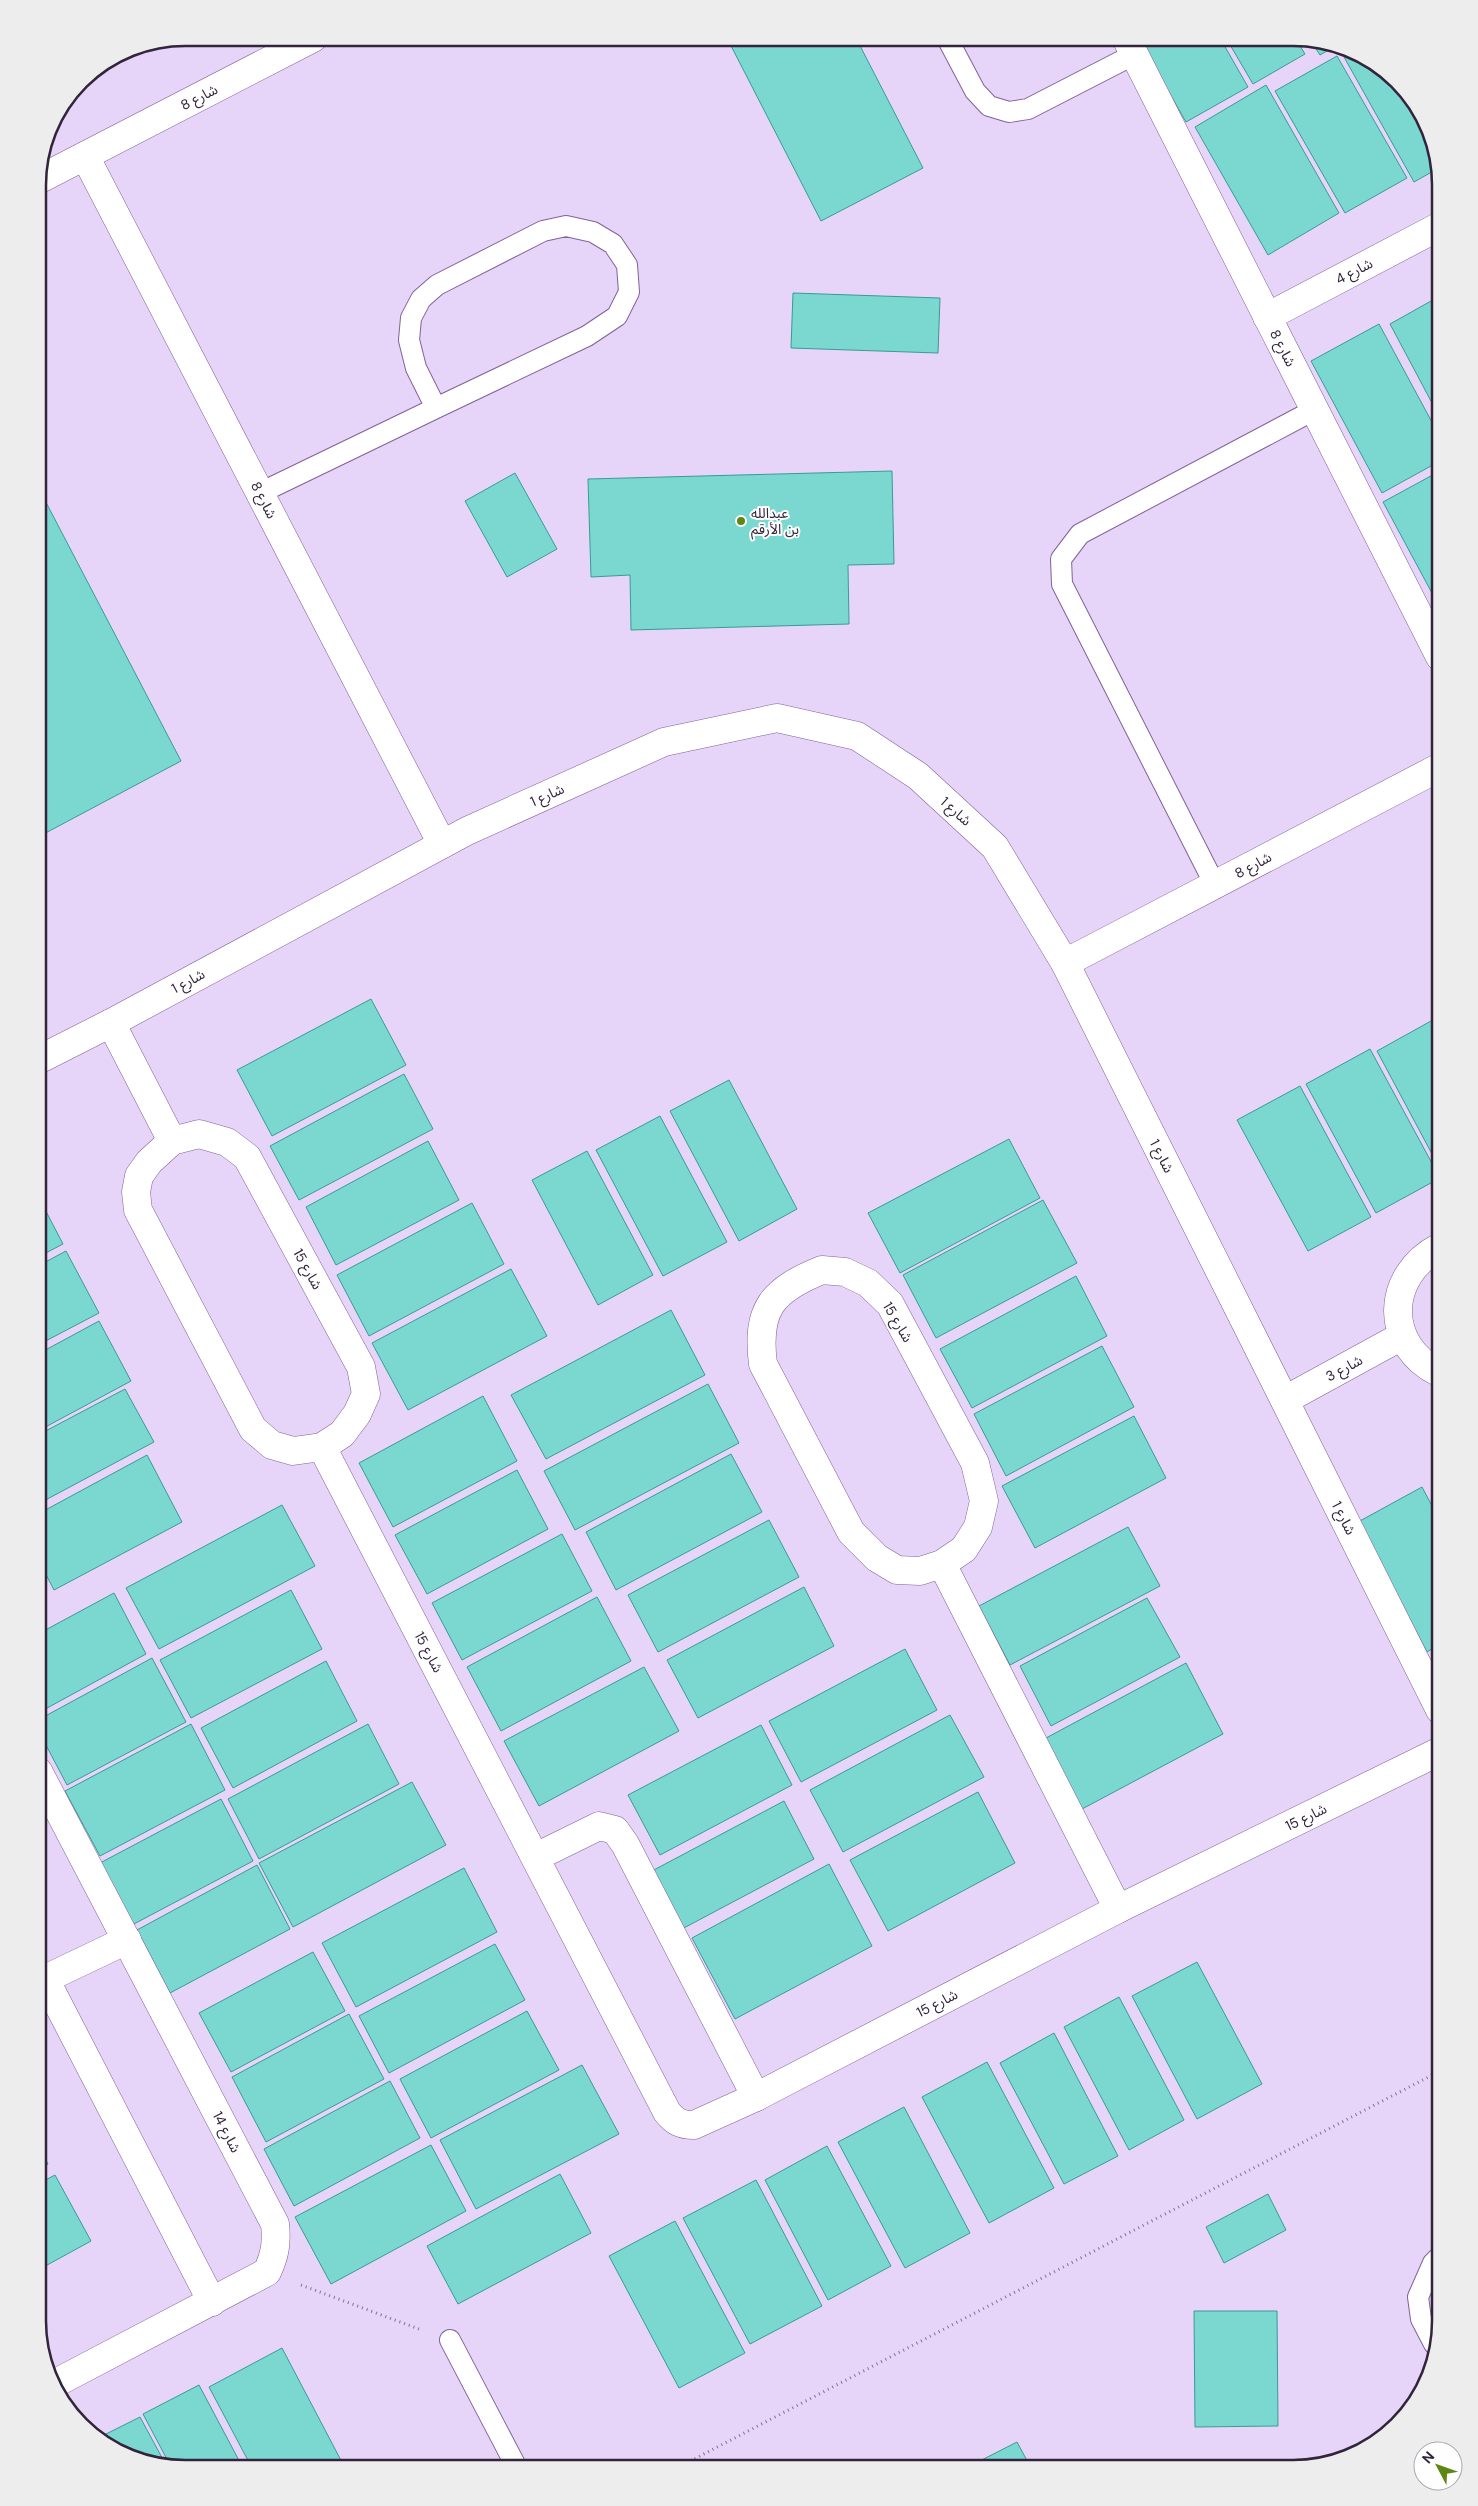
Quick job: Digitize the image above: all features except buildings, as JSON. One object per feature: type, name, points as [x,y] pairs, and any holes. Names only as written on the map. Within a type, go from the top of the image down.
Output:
[{"type":"street","name":"شارع 8","points":[[47,175],[297,46]]},
{"type":"street","name":"شارع 8","points":[[1130,47],[1432,641]]},
{"type":"street","name":"شارع 8","points":[[85,156],[442,844]]},
{"type":"street","name":"شارع 4","points":[[1267,317],[1432,230]]},
{"type":"street","name":"شارع 1","points":[[47,1056],[111,1023],[442,844],[664,742],[777,718],[857,736],[918,776],[995,847],[1065,963],[1432,1694]]},
{"type":"street","name":"شارع 8","points":[[1065,963],[1432,771]]},
{"type":"street","points":[[111,1023],[172,1141]]},
{"type":"street","name":"شارع 15","points":[[199,1134],[227,1142],[247,1157],[361,1366],[366,1394],[357,1414],[342,1434],[322,1447],[293,1451],[272,1445],[253,1428],[138,1210],[136,1192],[139,1176],[149,1162],[172,1141],[199,1134]]},
{"type":"street","points":[[1432,1252],[1408,1274],[1400,1293],[1397,1315],[1402,1336],[1419,1358],[1432,1367]]},
{"type":"street","name":"شارع 15","points":[[822,1270],[845,1272],[868,1283],[890,1304],[975,1463],[984,1501],[978,1527],[964,1549],[942,1564],[920,1571],[897,1570],[877,1558],[851,1532],[763,1364],[760,1338],[763,1320],[775,1298],[796,1280],[822,1270]]},
{"type":"street","name":"شارع 3","points":[[1285,1400],[1402,1336]]},
{"type":"street","name":"شارع 15","points":[[322,1447],[667,2112],[674,2121],[684,2125],[694,2125],[756,2097],[1118,1909],[1432,1755]]},
{"type":"street","points":[[942,1564],[1118,1909]]},
{"type":"street","name":"شارع 14","points":[[46,1787],[275,2224],[276,2254],[267,2272]]},
{"type":"street","points":[[536,1857],[599,1826],[615,1830],[626,1844],[756,2097]]},
{"type":"street","points":[[46,1979],[127,1940]]},
{"type":"street","points":[[46,1991],[212,2302]]},
{"type":"street","points":[[60,2381],[267,2272]]},
{"type":"lane","points":[[951,47],[975,91],[989,106],[1009,112],[1028,109],[1129,47]]},
{"type":"lane","points":[[260,493],[587,336],[618,316],[629,292],[627,265],[613,244],[593,232],[566,226],[543,231],[437,284],[420,299],[411,318],[409,340],[416,368],[436,408]]},
{"type":"lane","points":[[1215,885],[1062,584],[1061,559],[1080,534],[1314,410]]},
{"type":"lane","points":[[1431,2338],[1421,2319],[1418,2297],[1432,2265]]},
{"type":"lane","points":[[450,2340],[512,2459]]},
{"type":"path","points":[[692,2459],[1432,2075]]},
{"type":"path","points":[[267,2272],[450,2340]]},
{"type":"place","name":"عبدالله بن الأرقم","points":[[741,521]]}]
